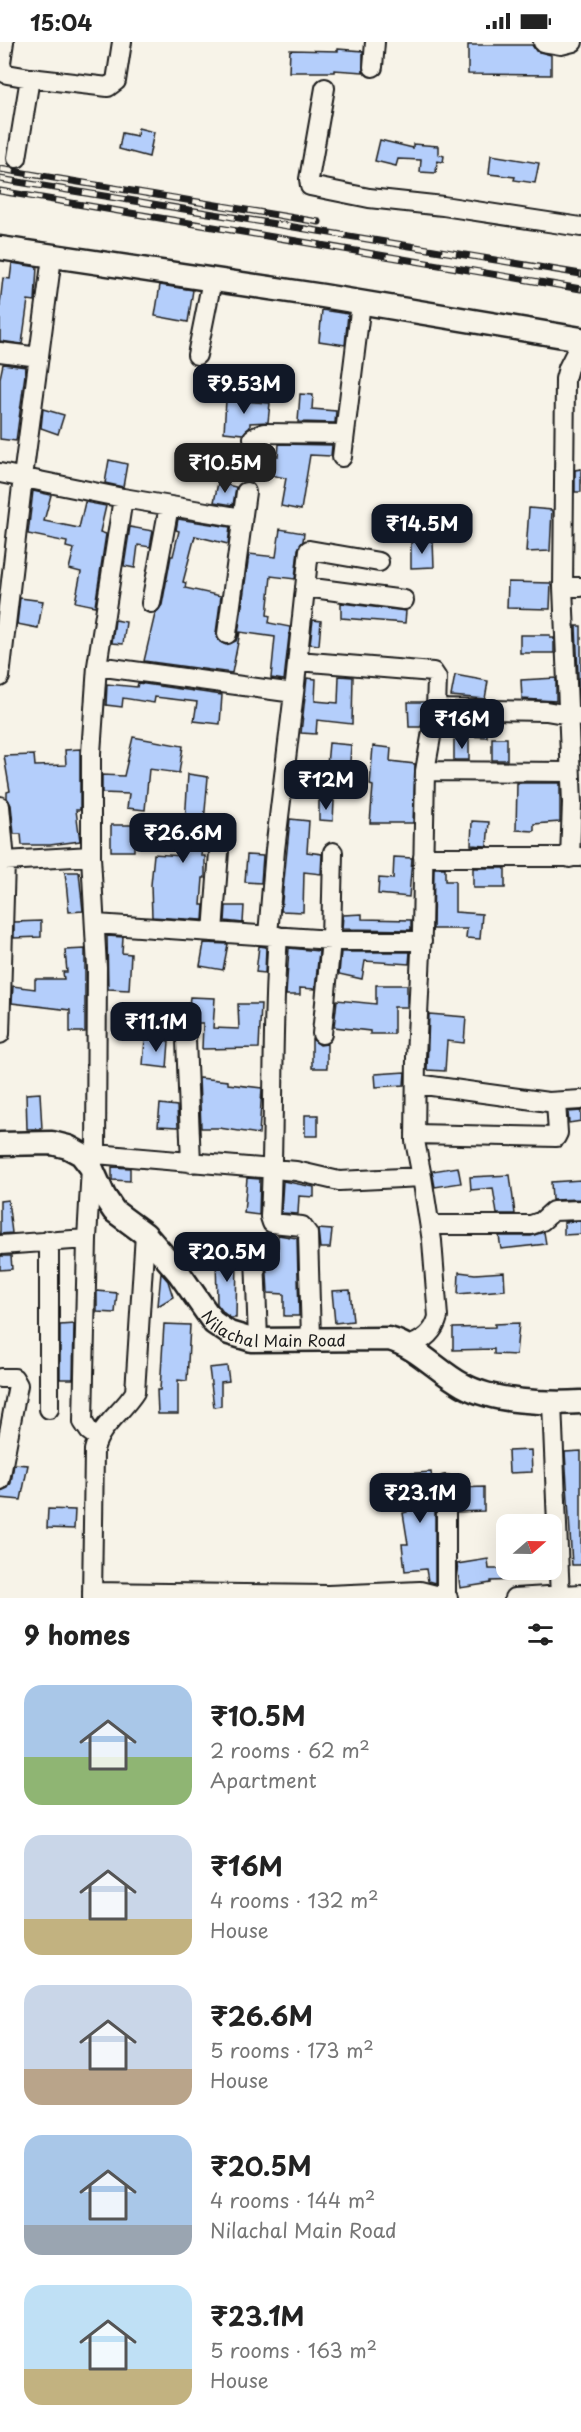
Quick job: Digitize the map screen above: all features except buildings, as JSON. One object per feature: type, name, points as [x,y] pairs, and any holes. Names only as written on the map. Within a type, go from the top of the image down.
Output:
[{"type":"street","points":[[4,42],[1,63],[3,72],[7,74],[108,87],[116,81],[123,42]]},
{"type":"street","points":[[373,67],[375,42]]},
{"type":"street","points":[[543,42],[561,45],[573,42]]},
{"type":"street","points":[[17,158],[30,78]]},
{"type":"street","points":[[325,88],[309,179],[310,186],[369,198],[443,206],[581,227]]},
{"type":"street","points":[[0,248],[52,258],[361,303],[581,340],[565,379],[572,511],[574,716],[570,772],[576,857],[423,857]]},
{"type":"street","points":[[0,677],[7,557],[23,477],[52,258]]},
{"type":"street","points":[[197,355],[212,280]]},
{"type":"street","points":[[342,457],[361,303]]},
{"type":"street","points":[[0,352],[39,357]]},
{"type":"street","points":[[253,438],[264,433],[344,434]]},
{"type":"street","points":[[0,473],[123,498],[242,518]]},
{"type":"street","points":[[227,634],[246,492]]},
{"type":"street","points":[[97,1437],[83,1422],[87,1239],[94,1161],[96,924],[91,856],[90,753],[97,666],[123,498]]},
{"type":"street","points":[[151,603],[170,506]]},
{"type":"street","points":[[311,1338],[308,1233],[302,1226],[275,1224],[270,1221],[273,1168],[275,850],[309,550],[379,562]]},
{"type":"street","points":[[305,587],[404,600]]},
{"type":"street","points":[[298,661],[433,672],[437,678],[436,709],[425,771],[415,1134],[430,1225],[438,1317],[435,1327],[426,1337],[408,1346]]},
{"type":"street","points":[[97,666],[294,693]]},
{"type":"street","points":[[436,709],[546,711],[574,716]]},
{"type":"street","points":[[425,771],[570,772]]},
{"type":"street","points":[[0,806],[5,861],[0,1034]]},
{"type":"street","points":[[213,932],[219,852]]},
{"type":"street","points":[[322,1034],[331,940],[333,852]]},
{"type":"street","points":[[5,861],[91,856]]},
{"type":"street","points":[[96,924],[331,940],[422,941]]},
{"type":"street","points":[[185,1015],[191,1163]]},
{"type":"street","points":[[417,1084],[556,1102],[581,1100]]},
{"type":"street","points":[[415,1134],[556,1137],[558,1133],[556,1102]]},
{"type":"street","name":"Nilachal Main Road","points":[[0,1144],[52,1143],[68,1147],[94,1161],[104,1196],[114,1211],[145,1234],[179,1274],[214,1323],[229,1333],[258,1340],[389,1339],[408,1346],[464,1386],[501,1396],[552,1404],[581,1402]]},
{"type":"street","points":[[94,1161],[273,1168],[339,1181],[422,1177]]},
{"type":"street","points":[[430,1225],[531,1225],[542,1221],[554,1211],[581,1210]]},
{"type":"street","points":[[145,1234],[135,1392],[97,1437],[93,1458],[92,1595],[328,1596],[420,1592],[447,1598],[446,1485]]},
{"type":"street","points":[[0,1245],[87,1239]]},
{"type":"street","points":[[49,1240],[49,1409]]},
{"type":"street","points":[[255,1256],[258,1340]]},
{"type":"street","points":[[0,1378],[14,1378],[18,1385],[0,1480]]},
{"type":"street","points":[[552,1404],[560,1597]]},
{"type":"street","points":[[514,1598],[581,1594]]},
{"type":"railway","points":[[0,169],[319,222]]},
{"type":"railway","points":[[0,179],[581,274]]},
{"type":"railway","points":[[0,191],[581,289]]}]
